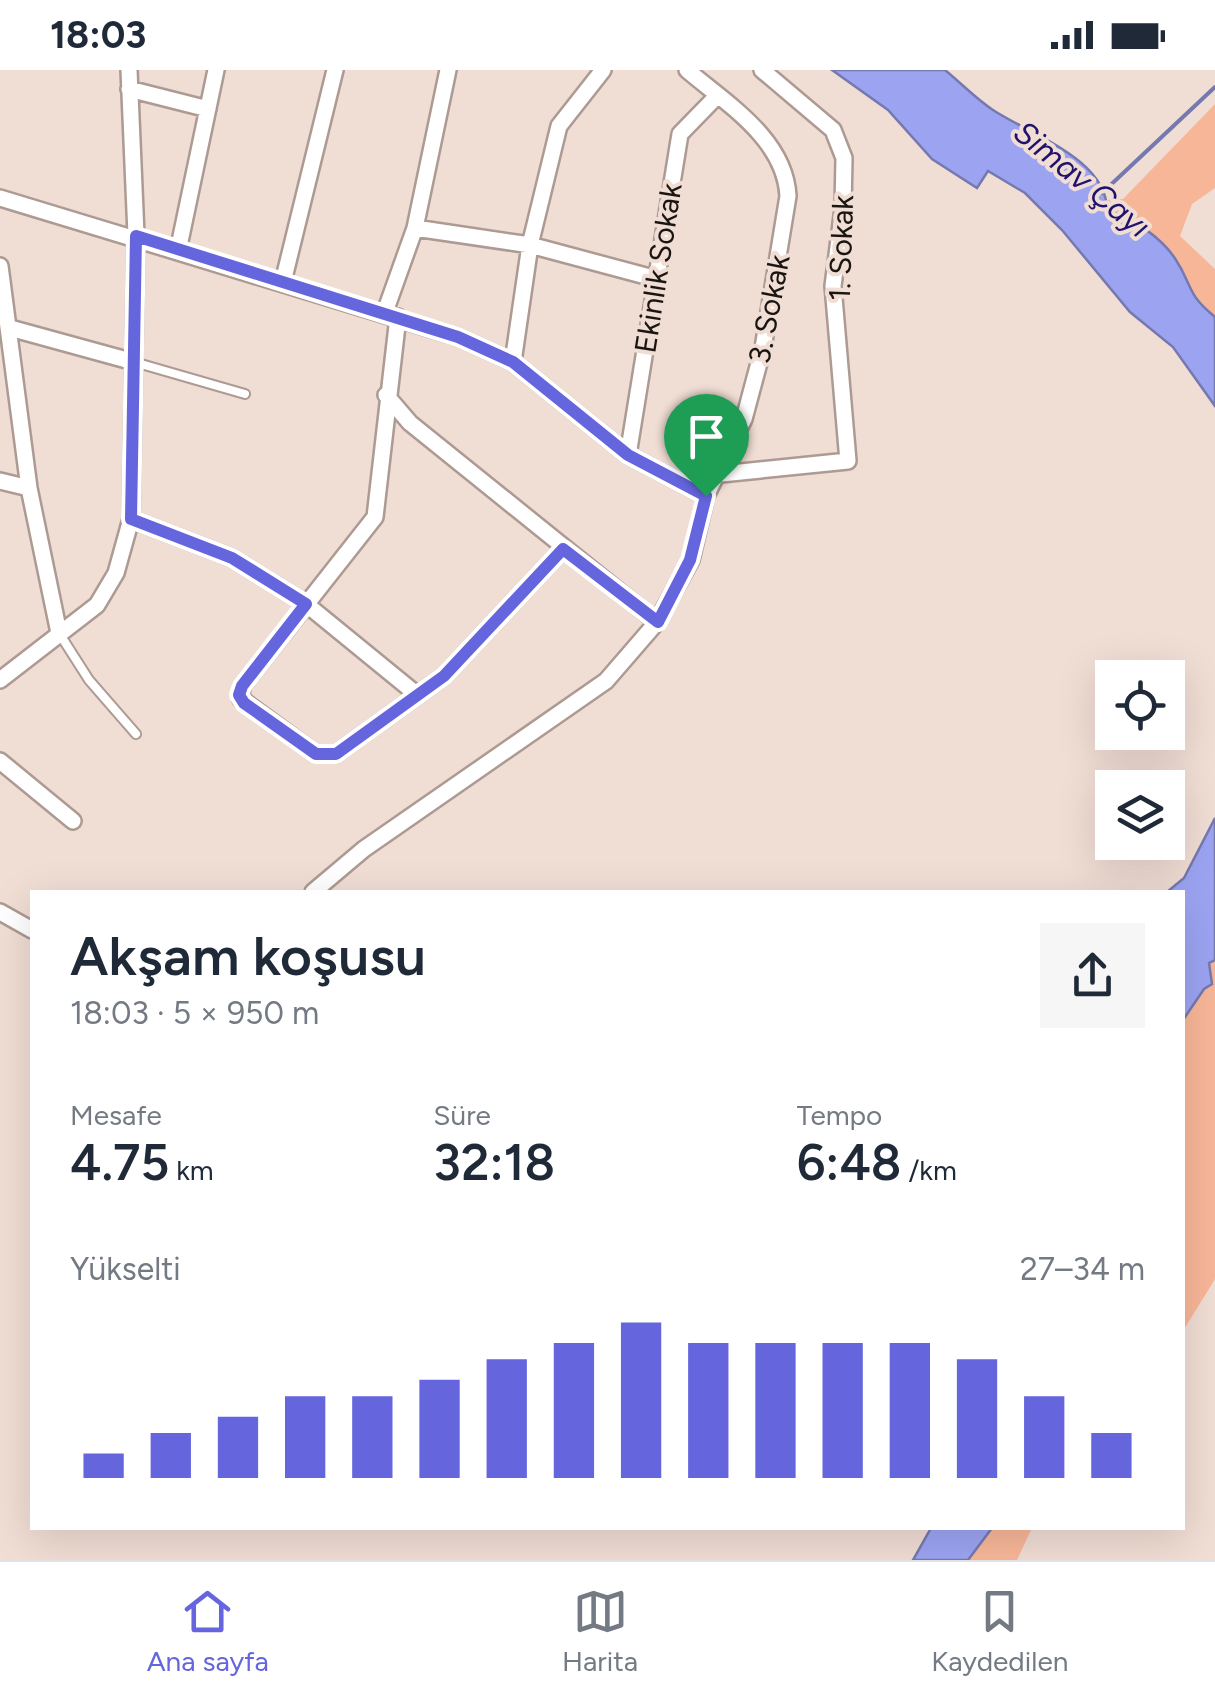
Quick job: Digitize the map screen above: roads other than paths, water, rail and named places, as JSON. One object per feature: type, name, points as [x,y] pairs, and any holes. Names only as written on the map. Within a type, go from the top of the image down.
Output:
[{"type":"street","points":[[0,680],[90,612],[110,587],[131,519],[136,236],[129,70]]},
{"type":"street","points":[[178,251],[216,70]]},
{"type":"street","points":[[283,282],[336,70]]},
{"type":"street","points":[[448,70],[415,228],[392,314],[376,517],[242,686],[239,695],[244,703],[316,754],[329,756],[444,676],[563,549]]},
{"type":"street","points":[[513,362],[530,246],[559,126],[603,70]]},
{"type":"street","name":"3. Sokak","points":[[315,890],[364,849],[606,681],[658,622],[690,560],[706,496],[721,474],[744,419],[759,363],[788,196],[784,169],[770,143],[687,70]]},
{"type":"street","name":"1. Sokak","points":[[721,474],[848,461],[833,286],[844,208],[844,158],[833,130],[762,70]]},
{"type":"street","points":[[129,89],[208,109]]},
{"type":"street","name":"Ekinlik Sokak","points":[[628,455],[680,134],[718,96]]},
{"type":"street","points":[[0,198],[392,314],[513,362],[628,455],[706,496]]},
{"type":"street","points":[[415,228],[530,246],[657,279]]},
{"type":"street","points":[[0,266],[28,488],[60,633]]},
{"type":"street","points":[[10,328],[134,362]]},
{"type":"street","points":[[386,395],[410,423],[658,622]]},
{"type":"street","points":[[0,481],[28,488]]},
{"type":"street","points":[[131,519],[232,558],[306,604],[416,693]]},
{"type":"street","points":[[0,761],[73,820]]},
{"type":"street","points":[[0,912],[30,929]]},
{"type":"lane","points":[[134,362],[245,394]]},
{"type":"lane","points":[[60,633],[89,680],[136,734]]},
{"type":"water","name":"Simav Çayı","points":[[832,70],[945,70],[993,110],[1081,163],[1104,193],[1107,211],[1155,236],[1176,260],[1194,295],[1215,317],[1215,406],[1173,347],[1130,312],[1062,230],[1025,193],[988,171],[977,188],[932,159],[888,110]]},
{"type":"water","points":[[1215,818],[1215,960],[1209,963],[1212,984],[1204,989],[1185,1017],[1185,890],[1169,890],[1184,878]]},
{"type":"water","points":[[930,1530],[990,1530],[968,1560],[913,1560]]},
{"type":"waterway","name":"Simav Çayı","points":[[1102,193],[1215,87]]}]
